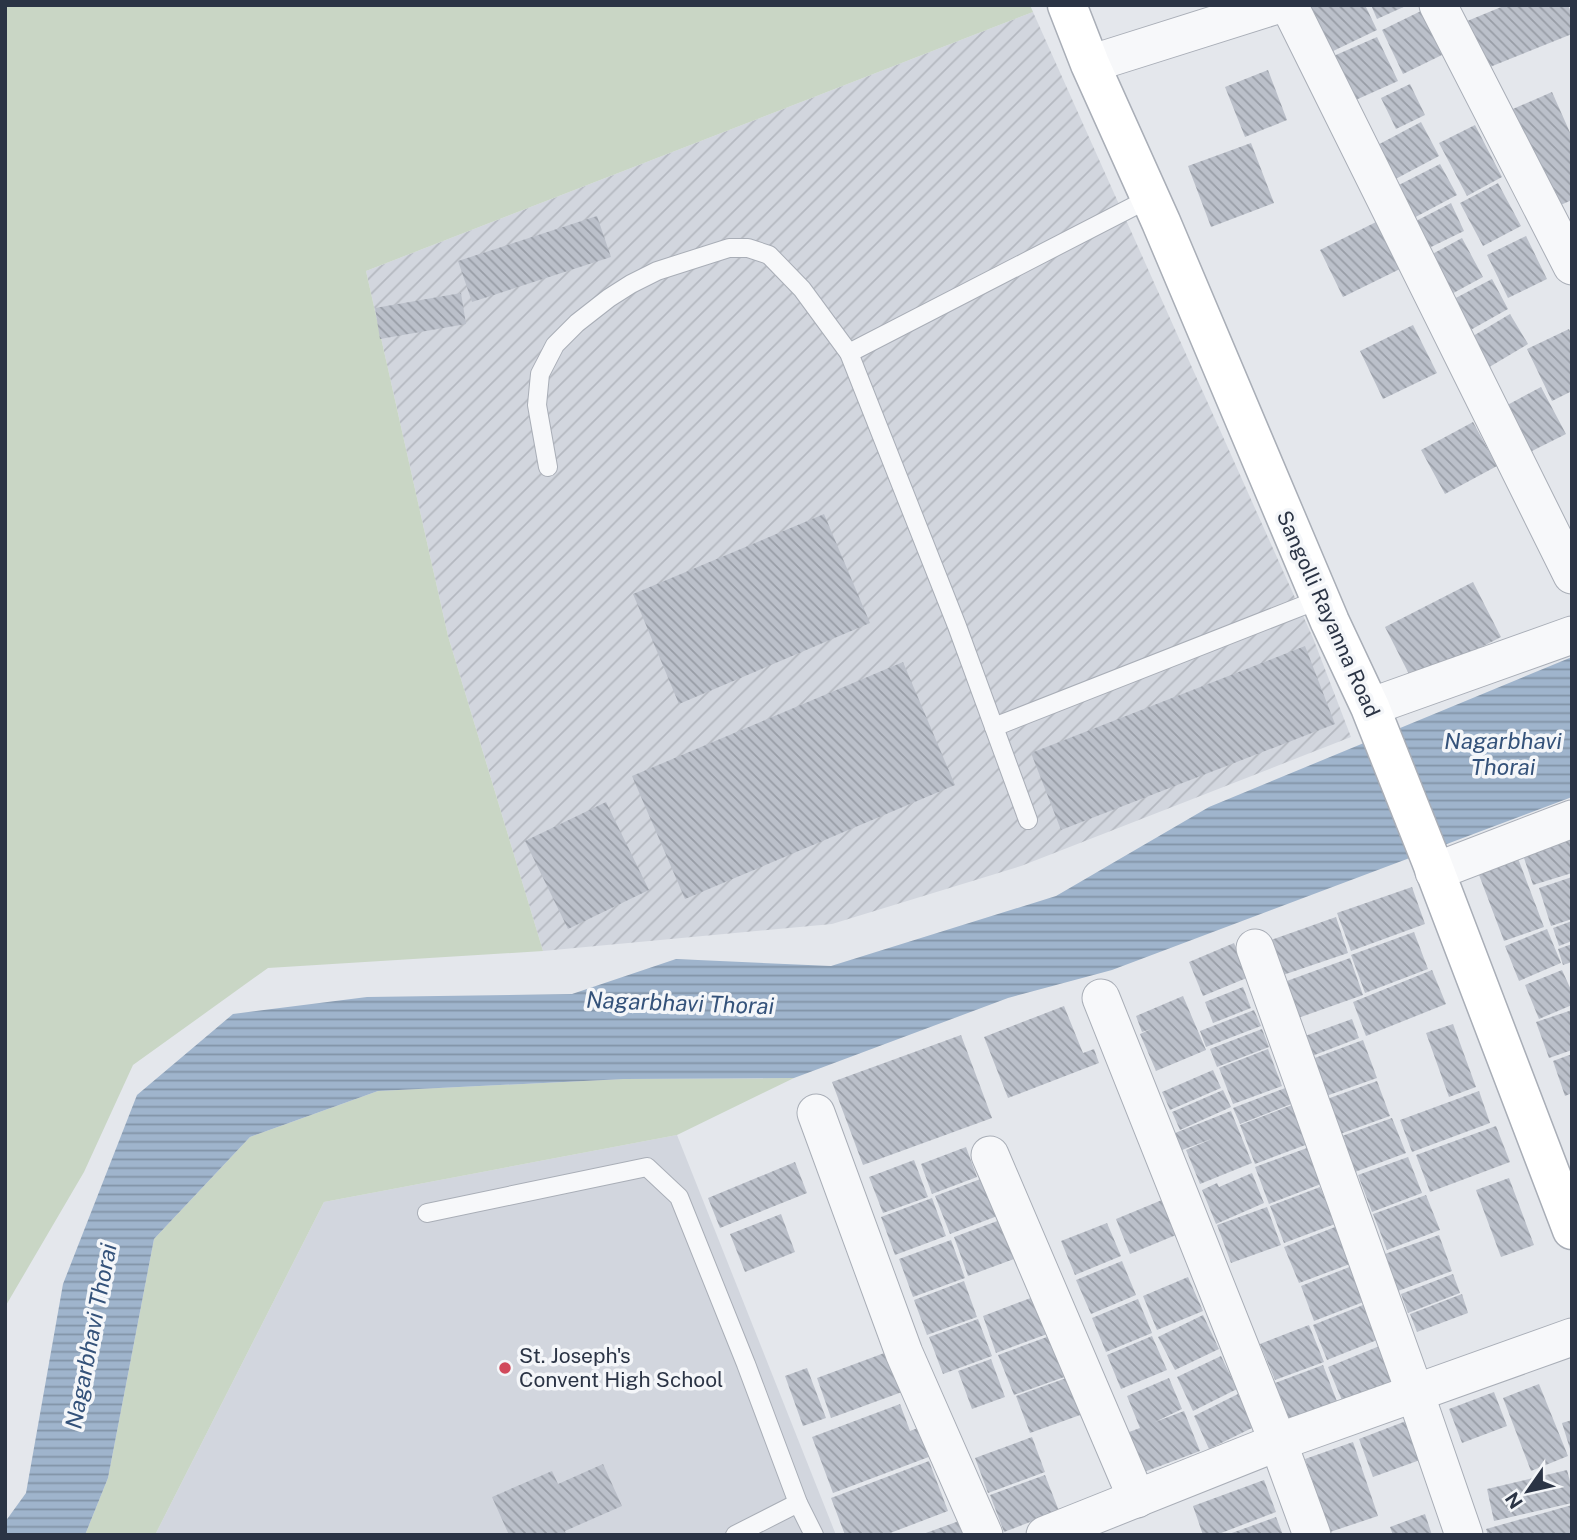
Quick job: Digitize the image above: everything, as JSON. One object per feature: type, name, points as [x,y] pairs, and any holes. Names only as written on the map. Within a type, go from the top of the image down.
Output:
[{"type":"street","name":"Sangolli Rayanna Road","points":[[1067,5],[1320,599],[1374,717],[1572,1230]]},
{"type":"street","points":[[1090,64],[1226,13],[1277,5]]},
{"type":"street","points":[[1289,5],[1572,575]]},
{"type":"street","points":[[1438,5],[1572,266]]},
{"type":"street","points":[[1374,717],[1572,635]]},
{"type":"street","points":[[1432,865],[1572,819]]},
{"type":"street","points":[[1255,948],[1464,1535]]},
{"type":"street","points":[[1101,998],[1278,1441],[1312,1535]]},
{"type":"street","points":[[816,1113],[904,1353],[985,1535]]},
{"type":"street","points":[[990,1154],[1137,1499]]},
{"type":"street","points":[[1045,1535],[1105,1524],[1137,1499],[1278,1441],[1572,1337]]},
{"type":"lane","points":[[849,353],[1150,198]]},
{"type":"lane","points":[[548,467],[537,405],[540,373],[555,345],[577,323],[609,298],[657,271],[729,248],[748,248],[769,256],[802,289],[849,353],[957,626],[1028,820]]},
{"type":"lane","points":[[994,727],[1320,599]]},
{"type":"lane","points":[[427,1213],[646,1167],[679,1197],[814,1535]]},
{"type":"lane","points":[[735,1535],[799,1503]]},
{"type":"shaded area","points":[[1033,12],[1313,638],[1351,737],[1021,866],[832,924],[543,951],[448,636],[366,271]]},
{"type":"shaded area","name":"St. Joseph's Convent High School","points":[[677,1135],[836,1535],[155,1535],[324,1202]]},
{"type":"green space","points":[[5,5],[1030,5],[1033,12],[366,271],[448,636],[543,951],[268,968],[133,1065],[84,1172],[5,1307]]},
{"type":"green space","points":[[794,1078],[677,1135],[324,1202],[155,1535],[85,1535],[108,1478],[154,1239],[250,1137],[378,1091],[624,1079]]},
{"type":"water","name":"Nagarbhavi Thorai","points":[[1572,657],[1572,797],[1112,970],[1008,998],[794,1078],[624,1079],[378,1091],[250,1137],[154,1239],[108,1478],[85,1535],[5,1535],[5,1522],[26,1493],[63,1284],[137,1095],[233,1014],[367,997],[572,994],[676,959],[831,966],[1056,896],[1209,807]]},
{"type":"building","points":[[1312,5],[1365,5],[1377,30],[1327,54],[1306,8]]},
{"type":"building","points":[[1371,5],[1408,5],[1377,19]]},
{"type":"building","points":[[1506,5],[1568,5],[1572,15],[1572,34],[1480,71],[1460,24]]},
{"type":"building","points":[[1423,10],[1444,54],[1403,74],[1382,30]]},
{"type":"building","points":[[1377,37],[1398,81],[1349,103],[1329,58]]},
{"type":"building","points":[[1268,70],[1287,120],[1245,137],[1225,87]]},
{"type":"building","points":[[1410,84],[1425,115],[1396,129],[1381,98]]},
{"type":"building","points":[[1552,92],[1572,137],[1572,200],[1549,210],[1506,112]]},
{"type":"building","points":[[1421,122],[1439,156],[1388,183],[1370,149]]},
{"type":"building","points":[[1475,125],[1502,177],[1467,196],[1439,143]]},
{"type":"building","points":[[1251,143],[1274,203],[1211,227],[1188,166]]},
{"type":"building","points":[[1440,164],[1457,195],[1410,220],[1393,188]]},
{"type":"building","points":[[1498,183],[1521,226],[1483,246],[1460,203]]},
{"type":"building","points":[[1451,203],[1464,231],[1429,248],[1416,221]]},
{"type":"building","points":[[597,216],[611,257],[472,302],[458,261]]},
{"type":"building","points":[[1376,222],[1400,269],[1343,297],[1320,250]]},
{"type":"building","points":[[1526,236],[1547,279],[1508,298],[1487,255]]},
{"type":"building","points":[[1462,238],[1483,277],[1446,297],[1425,258]]},
{"type":"building","points":[[1492,279],[1508,309],[1467,332],[1450,301]]},
{"type":"building","points":[[461,293],[466,324],[380,339],[375,308]]},
{"type":"building","points":[[1510,314],[1528,344],[1481,372],[1463,342]]},
{"type":"building","points":[[1413,325],[1437,373],[1383,399],[1360,351]]},
{"type":"building","points":[[1569,329],[1572,336],[1572,391],[1552,401],[1527,349]]},
{"type":"building","points":[[1541,387],[1566,434],[1522,456],[1498,410]]},
{"type":"building","points":[[1473,422],[1497,466],[1445,494],[1421,450]]},
{"type":"building","points":[[824,514],[870,623],[679,704],[633,594]]},
{"type":"building","points":[[1473,582],[1501,637],[1413,682],[1385,627]]},
{"type":"building","points":[[1305,646],[1335,724],[1061,830],[1031,753]]},
{"type":"building","points":[[903,662],[955,785],[685,899],[632,776]]},
{"type":"building","points":[[606,802],[649,890],[568,929],[525,841]]},
{"type":"building","points":[[1572,830],[1572,873],[1533,885],[1520,846]]},
{"type":"building","points":[[1516,853],[1544,927],[1504,941],[1476,867]]},
{"type":"building","points":[[1572,877],[1572,919],[1551,926],[1539,888]]},
{"type":"building","points":[[1412,887],[1425,924],[1351,951],[1337,913]]},
{"type":"building","points":[[1336,917],[1348,953],[1283,975],[1271,940]]},
{"type":"building","points":[[1572,921],[1572,941],[1559,946],[1553,928]]},
{"type":"building","points":[[1547,929],[1561,963],[1519,981],[1505,946]]},
{"type":"building","points":[[1414,932],[1428,969],[1365,993],[1351,955]]},
{"type":"building","points":[[1234,943],[1249,977],[1203,996],[1189,962]]},
{"type":"building","points":[[1572,944],[1572,962],[1563,965],[1558,949]]},
{"type":"building","points":[[1350,958],[1363,995],[1298,1018],[1284,982]]},
{"type":"building","points":[[1432,970],[1446,1004],[1366,1036],[1353,1002]]},
{"type":"building","points":[[1562,970],[1572,992],[1572,1005],[1539,1019],[1525,985]]},
{"type":"building","points":[[1243,987],[1251,1008],[1213,1023],[1205,1002]]},
{"type":"building","points":[[1183,996],[1206,1050],[1156,1071],[1140,1034],[1151,1029],[1142,1032],[1136,1016]]},
{"type":"building","points":[[1064,1006],[1083,1053],[1094,1049],[1099,1063],[1008,1098],[984,1037]]},
{"type":"building","points":[[1254,1010],[1261,1026],[1206,1047],[1200,1031]]},
{"type":"building","points":[[1572,1010],[1572,1050],[1549,1058],[1536,1022]]},
{"type":"building","points":[[1352,1019],[1359,1038],[1312,1056],[1305,1036]]},
{"type":"building","points":[[1453,1024],[1476,1087],[1449,1097],[1426,1033]]},
{"type":"building","points":[[1262,1029],[1269,1047],[1217,1067],[1210,1049]]},
{"type":"building","points":[[961,1035],[992,1118],[863,1165],[832,1082]]},
{"type":"building","points":[[1363,1040],[1377,1078],[1326,1096],[1312,1059]]},
{"type":"building","points":[[1268,1049],[1282,1086],[1233,1104],[1219,1068]]},
{"type":"building","points":[[1572,1054],[1572,1093],[1565,1096],[1553,1061]]},
{"type":"building","points":[[1213,1070],[1221,1088],[1170,1110],[1162,1092]]},
{"type":"building","points":[[1377,1081],[1390,1116],[1340,1134],[1327,1099]]},
{"type":"building","points":[[1288,1087],[1294,1103],[1240,1124],[1233,1108]]},
{"type":"building","points":[[1223,1090],[1231,1107],[1180,1130],[1172,1112]]},
{"type":"building","points":[[1479,1091],[1490,1123],[1412,1152],[1400,1120]]},
{"type":"building","points":[[1292,1105],[1308,1144],[1255,1164],[1240,1125]]},
{"type":"building","points":[[1231,1111],[1252,1163],[1200,1184],[1186,1150],[1214,1138],[1182,1150],[1175,1133]]},
{"type":"building","points":[[1392,1118],[1406,1153],[1355,1172],[1342,1136]]},
{"type":"building","points":[[1496,1126],[1510,1162],[1430,1192],[1416,1155]]},
{"type":"building","points":[[966,1147],[977,1177],[932,1194],[921,1164]]},
{"type":"building","points":[[1307,1148],[1321,1184],[1269,1204],[1255,1167]]},
{"type":"building","points":[[1408,1157],[1422,1193],[1372,1212],[1358,1175]]},
{"type":"building","points":[[914,1160],[928,1197],[883,1213],[869,1177]]},
{"type":"building","points":[[795,1162],[807,1193],[720,1228],[708,1198]]},
{"type":"building","points":[[1252,1173],[1264,1203],[1216,1224],[1202,1190],[1217,1183],[1219,1187]]},
{"type":"building","points":[[986,1177],[1000,1215],[950,1234],[935,1196]]},
{"type":"building","points":[[1509,1178],[1534,1245],[1501,1257],[1476,1190]]},
{"type":"building","points":[[1320,1187],[1335,1224],[1284,1243],[1270,1206]]},
{"type":"building","points":[[1426,1195],[1440,1230],[1387,1250],[1373,1214]]},
{"type":"building","points":[[932,1198],[946,1236],[895,1255],[881,1217]]},
{"type":"building","points":[[1162,1200],[1176,1235],[1130,1254],[1116,1219]]},
{"type":"building","points":[[1267,1207],[1281,1245],[1231,1263],[1217,1225]]},
{"type":"building","points":[[781,1214],[795,1252],[745,1272],[730,1234]]},
{"type":"building","points":[[1000,1220],[1014,1259],[968,1276],[954,1237]]},
{"type":"building","points":[[1107,1223],[1121,1256],[1075,1275],[1061,1241]]},
{"type":"building","points":[[1335,1227],[1350,1264],[1299,1283],[1284,1247]]},
{"type":"building","points":[[1439,1235],[1452,1271],[1398,1291],[1385,1254]]},
{"type":"building","points":[[951,1240],[965,1278],[913,1297],[899,1259]]},
{"type":"building","points":[[1122,1261],[1136,1295],[1091,1314],[1076,1280]]},
{"type":"building","points":[[1352,1266],[1366,1301],[1314,1321],[1301,1286]]},
{"type":"building","points":[[1453,1274],[1460,1293],[1408,1313],[1401,1294]]},
{"type":"building","points":[[1188,1277],[1203,1311],[1157,1330],[1143,1296]]},
{"type":"building","points":[[964,1281],[977,1317],[927,1335],[914,1300]]},
{"type":"building","points":[[1462,1294],[1468,1313],[1417,1332],[1410,1314]]},
{"type":"building","points":[[1036,1296],[1050,1333],[996,1353],[983,1316]]},
{"type":"building","points":[[1138,1299],[1152,1333],[1106,1352],[1092,1318]]},
{"type":"building","points":[[1368,1303],[1382,1338],[1327,1360],[1313,1325]]},
{"type":"building","points":[[1203,1315],[1219,1349],[1175,1370],[1158,1337]]},
{"type":"building","points":[[978,1319],[992,1356],[943,1374],[929,1337]]},
{"type":"building","points":[[1309,1325],[1324,1362],[1275,1380],[1260,1344]]},
{"type":"building","points":[[1055,1334],[1070,1375],[1014,1395],[998,1355]]},
{"type":"building","points":[[1152,1336],[1167,1370],[1121,1389],[1107,1355]]},
{"type":"building","points":[[1382,1345],[1398,1383],[1344,1405],[1328,1367]]},
{"type":"building","points":[[887,1352],[902,1392],[831,1418],[817,1378]]},
{"type":"building","points":[[1221,1356],[1237,1389],[1193,1411],[1177,1377]]},
{"type":"building","points":[[991,1359],[1005,1397],[972,1409],[958,1371]]},
{"type":"building","points":[[1323,1365],[1338,1404],[1290,1423],[1275,1383]]},
{"type":"building","points":[[807,1368],[826,1418],[803,1426],[785,1376]]},
{"type":"building","points":[[1069,1377],[1083,1414],[1030,1433],[1016,1396]]},
{"type":"building","points":[[1169,1378],[1182,1409],[1155,1422],[1184,1411],[1200,1451],[1144,1472],[1129,1432],[1140,1428],[1127,1396]]},
{"type":"building","points":[[1539,1384],[1568,1456],[1531,1471],[1503,1398]]},
{"type":"building","points":[[1494,1392],[1507,1426],[1462,1443],[1449,1409]]},
{"type":"building","points":[[1238,1394],[1254,1427],[1209,1449],[1194,1416]]},
{"type":"building","points":[[900,1404],[910,1431],[923,1426],[934,1455],[833,1493],[812,1437]]},
{"type":"building","points":[[1572,1420],[1572,1452],[1571,1452],[1562,1423]]},
{"type":"building","points":[[1406,1421],[1420,1460],[1373,1477],[1359,1439]]},
{"type":"building","points":[[1032,1437],[1045,1472],[988,1493],[975,1458]]},
{"type":"building","points":[[1353,1442],[1378,1516],[1330,1532],[1305,1459]]},
{"type":"building","points":[[929,1461],[948,1511],[885,1535],[845,1535],[831,1498]]},
{"type":"building","points":[[603,1464],[622,1506],[565,1531],[566,1535],[509,1535],[492,1497],[552,1471],[558,1484]]},
{"type":"building","points":[[1567,1470],[1572,1503],[1494,1521],[1487,1489]]},
{"type":"building","points":[[1045,1475],[1059,1511],[1004,1532],[990,1495]]},
{"type":"building","points":[[1264,1480],[1276,1512],[1216,1535],[1203,1535],[1193,1506]]},
{"type":"building","points":[[1572,1505],[1572,1535],[1488,1535],[1486,1529]]},
{"type":"building","points":[[1425,1514],[1432,1535],[1393,1535],[1390,1527]]},
{"type":"building","points":[[1276,1517],[1283,1535],[1229,1535],[1229,1534]]},
{"type":"building","points":[[959,1521],[965,1535],[923,1535],[923,1534]]},
{"type":"place","name":"St. Joseph's Convent High School","points":[[505,1368]]}]
